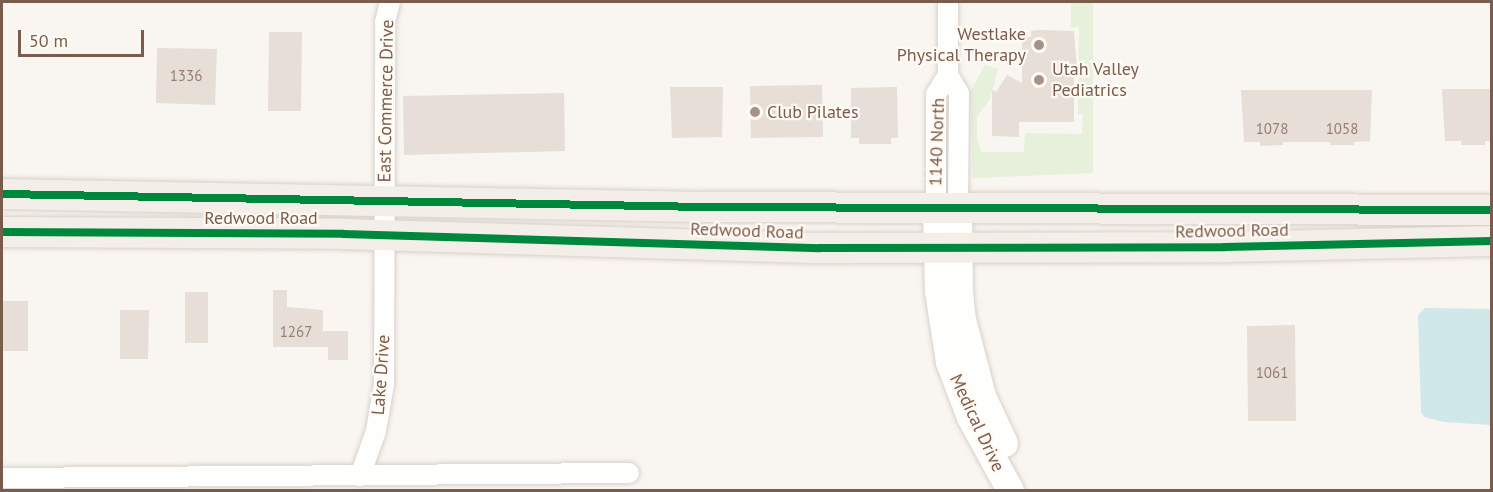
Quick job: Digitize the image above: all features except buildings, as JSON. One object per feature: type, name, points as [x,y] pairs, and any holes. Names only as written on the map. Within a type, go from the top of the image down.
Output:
[{"type":"main road","name":"Redwood Road","points":[[2,194],[947,210],[1491,210]]},
{"type":"main road","name":"Redwood Road","points":[[2,232],[384,235],[820,248],[1225,247],[1491,241]]},
{"type":"street","name":"East Commerce Drive","points":[[384,201],[385,22],[390,2]]},
{"type":"street","name":"1140 North","points":[[946,247],[947,210],[936,94],[948,75],[948,2]]},
{"type":"street","name":"Lake Drive","points":[[360,476],[376,432],[384,384],[384,201]]},
{"type":"street","name":"Medical Drive","points":[[946,247],[940,313],[952,371],[970,417],[1010,490]]},
{"type":"street","name":"Medical Drive","points":[[946,247],[974,372],[991,420],[1026,490]]},
{"type":"street","points":[[2,478],[629,473]]},
{"type":"green space","points":[[1071,2],[1093,2],[1093,173],[973,178],[970,92],[985,65],[998,69],[990,99],[977,117],[977,137],[981,152],[1024,152],[1025,133],[1082,134],[1083,114],[1078,114],[1079,27],[1071,27]]},
{"type":"water","points":[[1425,308],[1491,309],[1491,425],[1444,422],[1425,417],[1421,413],[1418,315]]},
{"type":"cycle path","points":[[2,194],[705,207],[1492,210]]},
{"type":"cycle path","points":[[2,232],[343,234],[820,248],[1225,247],[1492,241]]},
{"type":"place","name":"Westlake Physical Therapy","points":[[1039,45]]},
{"type":"place","name":"Utah Valley Pediatrics","points":[[1039,80]]},
{"type":"place","name":"Club Pilates","points":[[755,112]]}]
